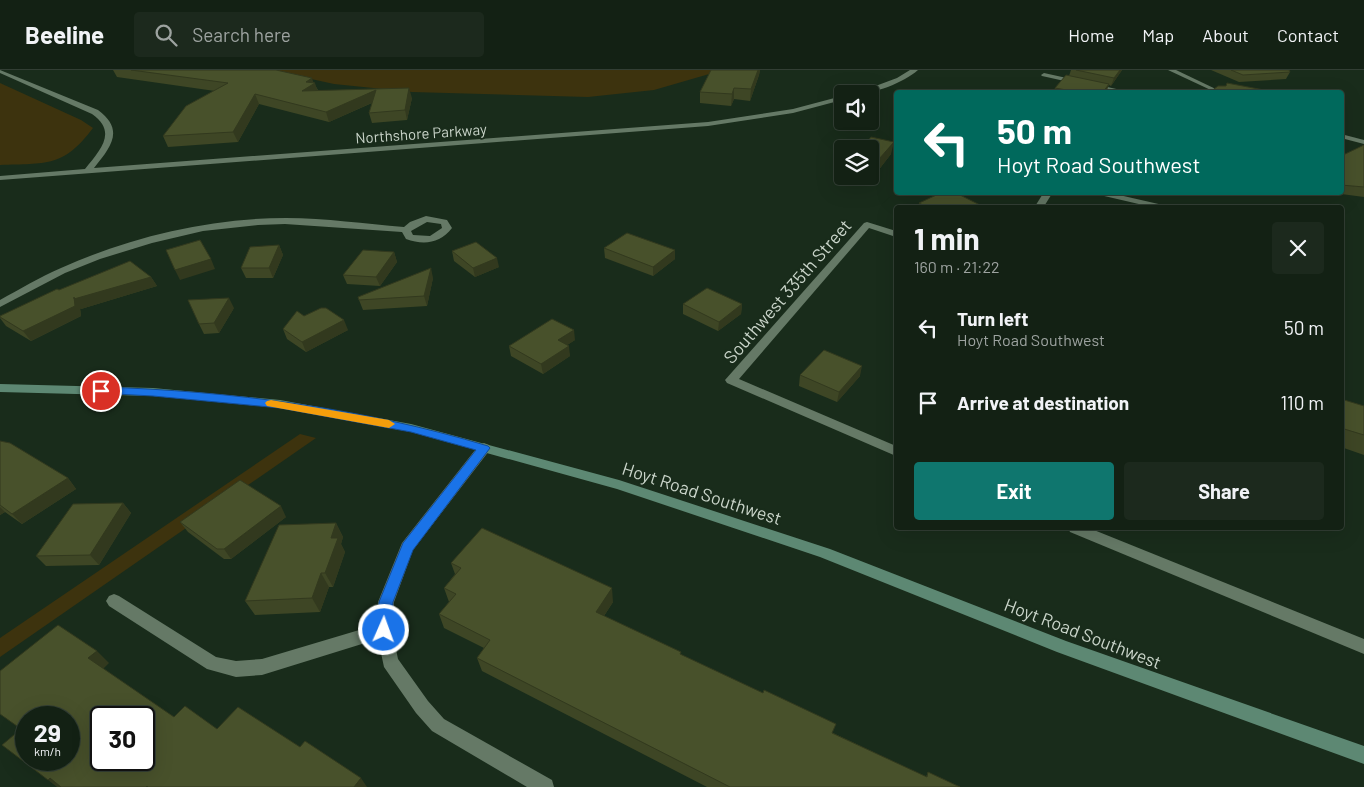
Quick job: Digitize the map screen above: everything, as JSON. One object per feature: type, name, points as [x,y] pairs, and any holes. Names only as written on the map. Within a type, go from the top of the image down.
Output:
[{"type":"main road","name":"Hoyt Road Southwest","points":[[0,388],[153,392],[280,404],[411,428],[619,485],[825,553],[1063,647],[1364,755]]},
{"type":"street","points":[[0,70],[95,112],[105,119],[110,127],[108,144],[88,171]]},
{"type":"street","points":[[879,86],[915,70]]},
{"type":"street","points":[[1171,70],[1215,90]]},
{"type":"street","points":[[1044,75],[1112,90]]},
{"type":"street","name":"Northshore Parkway","points":[[0,178],[708,124],[768,116],[834,101]]},
{"type":"street","points":[[1344,137],[1364,142]]},
{"type":"street","points":[[1106,195],[1157,205]]},
{"type":"street","points":[[0,304],[69,268],[128,246],[192,231],[241,224],[285,221],[406,230]]},
{"type":"street","name":"Southwest 335th Street","points":[[894,233],[866,226],[731,380],[894,450]]},
{"type":"street","points":[[484,448],[407,547],[386,602],[384,630],[390,662],[422,707],[438,725],[545,787]]},
{"type":"street","points":[[1086,530],[1364,647]]},
{"type":"street","points":[[114,601],[213,664],[236,668],[262,667],[384,630]]},
{"type":"shaded area","points":[[270,70],[723,70],[654,90],[588,97],[412,92],[334,84]]},
{"type":"shaded area","points":[[0,83],[81,120],[93,128],[82,141],[63,157],[42,163],[0,165]]},
{"type":"shaded area","points":[[300,434],[316,438],[0,657],[0,638]]},
{"type":"building","points":[[131,70],[276,70],[312,78],[306,82],[315,83],[302,91],[409,88],[405,110],[369,113],[376,90],[326,112],[255,94],[233,132],[163,136],[186,106],[228,83]]},
{"type":"building","points":[[711,70],[758,70],[751,89],[734,88],[732,94],[700,92]]},
{"type":"building","points":[[1076,70],[1120,70],[1114,78]]},
{"type":"building","points":[[1231,70],[1289,70],[1290,72],[1243,75]]},
{"type":"building","points":[[1066,75],[1109,84],[1104,90],[1066,90],[1055,88]]},
{"type":"building","points":[[1227,83],[1264,90],[1213,90],[1218,86],[1226,86]]},
{"type":"building","points":[[871,137],[894,142],[879,159],[879,140],[868,140]]},
{"type":"building","points":[[1364,145],[1364,187],[1344,185],[1344,155]]},
{"type":"building","points":[[936,195],[960,195],[980,205],[923,205],[919,203]]},
{"type":"building","points":[[627,233],[675,250],[653,267],[604,248]]},
{"type":"building","points":[[200,240],[211,259],[175,270],[166,250]]},
{"type":"building","points":[[476,242],[497,258],[473,268],[452,251]]},
{"type":"building","points":[[279,245],[269,268],[241,268],[250,247]]},
{"type":"building","points":[[363,250],[394,252],[376,277],[343,275]]},
{"type":"building","points":[[130,261],[151,277],[74,299],[75,306],[23,331],[0,317],[57,289],[59,290]]},
{"type":"building","points":[[431,268],[424,296],[359,300],[358,297]]},
{"type":"building","points":[[707,288],[742,304],[719,322],[683,304]]},
{"type":"building","points":[[229,298],[214,323],[199,324],[188,300]]},
{"type":"building","points":[[321,308],[326,308],[344,320],[302,342],[283,329],[297,311],[304,316]]},
{"type":"building","points":[[552,319],[574,330],[558,340],[569,346],[541,364],[509,346]]},
{"type":"building","points":[[824,350],[862,366],[839,392],[800,375]]},
{"type":"building","points":[[1344,400],[1364,406],[1364,435],[1344,429]]},
{"type":"building","points":[[0,441],[10,443],[68,478],[12,514],[0,505]]},
{"type":"building","points":[[240,480],[281,506],[224,549],[217,549],[180,522]]},
{"type":"building","points":[[123,503],[90,555],[36,556],[73,504]]},
{"type":"building","points":[[336,523],[331,538],[338,538],[325,573],[321,573],[312,598],[245,601],[279,525]]},
{"type":"building","points":[[482,528],[612,588],[596,612],[763,693],[764,690],[836,724],[832,733],[927,777],[928,772],[960,787],[730,787],[477,658],[490,640],[439,614],[456,594],[444,588],[461,568],[451,563]]},
{"type":"building","points":[[58,625],[97,651],[88,658],[174,717],[185,706],[217,729],[238,707],[300,747],[305,741],[361,778],[354,787],[61,787],[50,778],[48,780],[36,771],[80,771],[80,706],[15,706],[15,725],[0,714],[0,671]]},
{"type":"building","points":[[15,734],[15,755],[2,745]]},
{"type":"slow traffic","points":[[271,403],[389,424]]},
{"type":"route","points":[[101,391],[153,392],[280,404],[411,428],[484,448],[407,547],[386,602],[384,630]]}]
